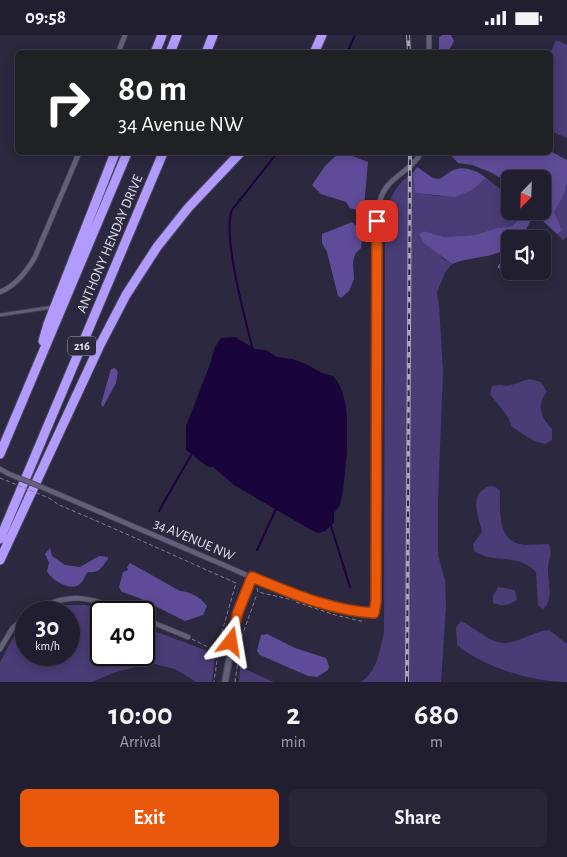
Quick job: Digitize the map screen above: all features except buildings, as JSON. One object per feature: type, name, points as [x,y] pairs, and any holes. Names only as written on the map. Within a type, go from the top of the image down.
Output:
[{"type":"highway","points":[[156,50],[162,35]]},
{"type":"highway","points":[[171,50],[177,35]]},
{"type":"highway","points":[[207,50],[213,35]]},
{"type":"highway","points":[[315,50],[322,35]]},
{"type":"highway","points":[[33,375],[54,307],[114,155]]},
{"type":"highway","name":"ANTHONY HENDAY DRIVE","points":[[0,454],[127,155]]},
{"type":"highway","name":"ANTHONY HENDAY DRIVE","points":[[0,539],[162,155]]},
{"type":"highway","points":[[0,560],[91,365],[126,295],[157,247],[238,155]]},
{"type":"street","points":[[119,50],[125,35]]},
{"type":"street","points":[[429,35],[429,50]]},
{"type":"street","points":[[0,292],[15,282],[35,257],[78,155]]},
{"type":"street","name":"34 AVENUE NW","points":[[0,469],[252,577],[326,605],[362,613],[374,613],[376,601],[378,210],[381,197],[387,185],[410,167],[419,155]]},
{"type":"street","points":[[225,682],[236,622],[252,577]]},
{"type":"street","points":[[58,601],[82,597],[97,601]]},
{"type":"street","points":[[155,624],[188,637]]},
{"type":"street","points":[[0,649],[15,626]]},
{"type":"lane","points":[[0,315],[54,307]]},
{"type":"path","points":[[0,478],[49,498],[58,505],[147,542],[187,563],[236,583],[218,651],[214,682]]},
{"type":"path","points":[[235,682],[241,639],[258,588]]},
{"type":"path","points":[[258,592],[293,600],[335,615],[365,622]]},
{"type":"path","points":[[188,637],[218,651],[229,653]]},
{"type":"shaded area","points":[[451,35],[454,41],[449,50],[439,50],[439,37]]},
{"type":"shaded area","points":[[556,40],[567,45],[567,138],[553,132],[552,50]]},
{"type":"shaded area","points":[[553,153],[567,160],[567,184],[563,197],[554,212],[562,230],[557,234],[543,220],[551,220],[551,170],[501,170],[501,178],[472,165],[458,163],[451,155],[553,155]]},
{"type":"shaded area","points":[[337,155],[350,155],[368,162],[364,207],[360,211],[350,208],[346,202],[321,194],[312,185],[325,166]]},
{"type":"shaded area","points":[[417,167],[433,178],[439,179],[459,168],[474,170],[486,178],[472,190],[455,197],[415,193],[413,173]]},
{"type":"shaded area","points":[[413,173],[415,193],[439,196],[472,190],[486,178],[501,189],[501,220],[518,220],[512,226],[497,228],[475,235],[444,237],[424,231],[442,258],[452,264],[446,271],[437,292],[443,371],[438,499],[438,555],[445,580],[446,605],[441,682],[361,682],[375,666],[384,632],[385,220],[393,193]]},
{"type":"shaded area","points":[[567,184],[567,237],[563,240],[557,234],[561,230],[554,212],[563,197]]},
{"type":"shaded area","points":[[518,220],[531,220],[526,230],[501,230],[501,252],[452,264],[425,244],[419,235],[424,231],[444,237],[475,235],[497,228],[512,226]]},
{"type":"shaded area","points":[[352,222],[359,228],[362,239],[361,248],[355,254],[353,262],[354,279],[349,291],[341,298],[338,296],[327,252],[322,243],[322,234]]},
{"type":"shaded area","points":[[235,337],[255,349],[266,350],[277,357],[292,359],[306,364],[322,373],[333,376],[338,382],[346,406],[347,452],[340,505],[334,513],[334,523],[325,531],[318,533],[311,530],[234,485],[213,467],[208,467],[186,450],[186,426],[215,347],[221,338]]},
{"type":"shaded area","points":[[115,368],[118,372],[116,383],[103,407],[101,404],[111,369]]},
{"type":"shaded area","points":[[529,379],[541,382],[547,392],[542,401],[541,411],[552,429],[552,440],[545,444],[534,441],[512,427],[508,417],[490,394],[492,386],[508,386]]},
{"type":"shaded area","points":[[490,486],[496,487],[500,491],[502,525],[509,539],[525,545],[549,544],[551,554],[548,567],[550,595],[547,605],[543,609],[538,605],[536,572],[520,562],[489,557],[474,551],[473,544],[482,532],[477,512],[477,499],[483,490]]},
{"type":"shaded area","points":[[50,548],[52,556],[65,565],[80,567],[99,556],[108,557],[108,559],[98,571],[88,572],[82,582],[72,587],[62,584],[49,575],[47,571],[49,563],[45,554]]},
{"type":"shaded area","points":[[130,563],[180,591],[192,594],[207,606],[203,615],[185,621],[155,606],[155,601],[145,601],[122,592],[119,587],[123,572],[128,570],[127,567]]},
{"type":"shaded area","points":[[498,587],[515,590],[517,600],[505,605],[493,603],[493,596]]},
{"type":"shaded area","points":[[80,605],[86,605],[90,606],[90,666],[140,666],[113,673],[92,682],[0,682],[0,662],[15,635],[15,666],[80,666]]},
{"type":"shaded area","points":[[461,621],[492,640],[507,643],[549,630],[567,644],[567,682],[524,676],[480,660],[457,645],[456,628]]},
{"type":"shaded area","points":[[155,631],[215,654],[212,682],[196,682],[175,669],[155,664]]},
{"type":"shaded area","points":[[267,634],[295,648],[326,658],[329,666],[328,670],[317,677],[308,676],[260,655],[257,651],[261,635]]},
{"type":"shaded area","points":[[240,667],[274,682],[239,682]]},
{"type":"waterway","points":[[348,50],[355,35]]},
{"type":"waterway","points":[[252,347],[232,256],[230,222],[232,210],[275,155]]},
{"type":"waterway","points":[[159,511],[191,455]]},
{"type":"waterway","points":[[257,550],[276,509]]},
{"type":"waterway","points":[[331,526],[350,587]]},
{"type":"railway","points":[[408,35],[409,50]]},
{"type":"railway","points":[[407,682],[410,155]]},
{"type":"route","points":[[231,642],[238,612],[252,577],[326,605],[344,610],[374,613],[376,601],[377,221]]}]
